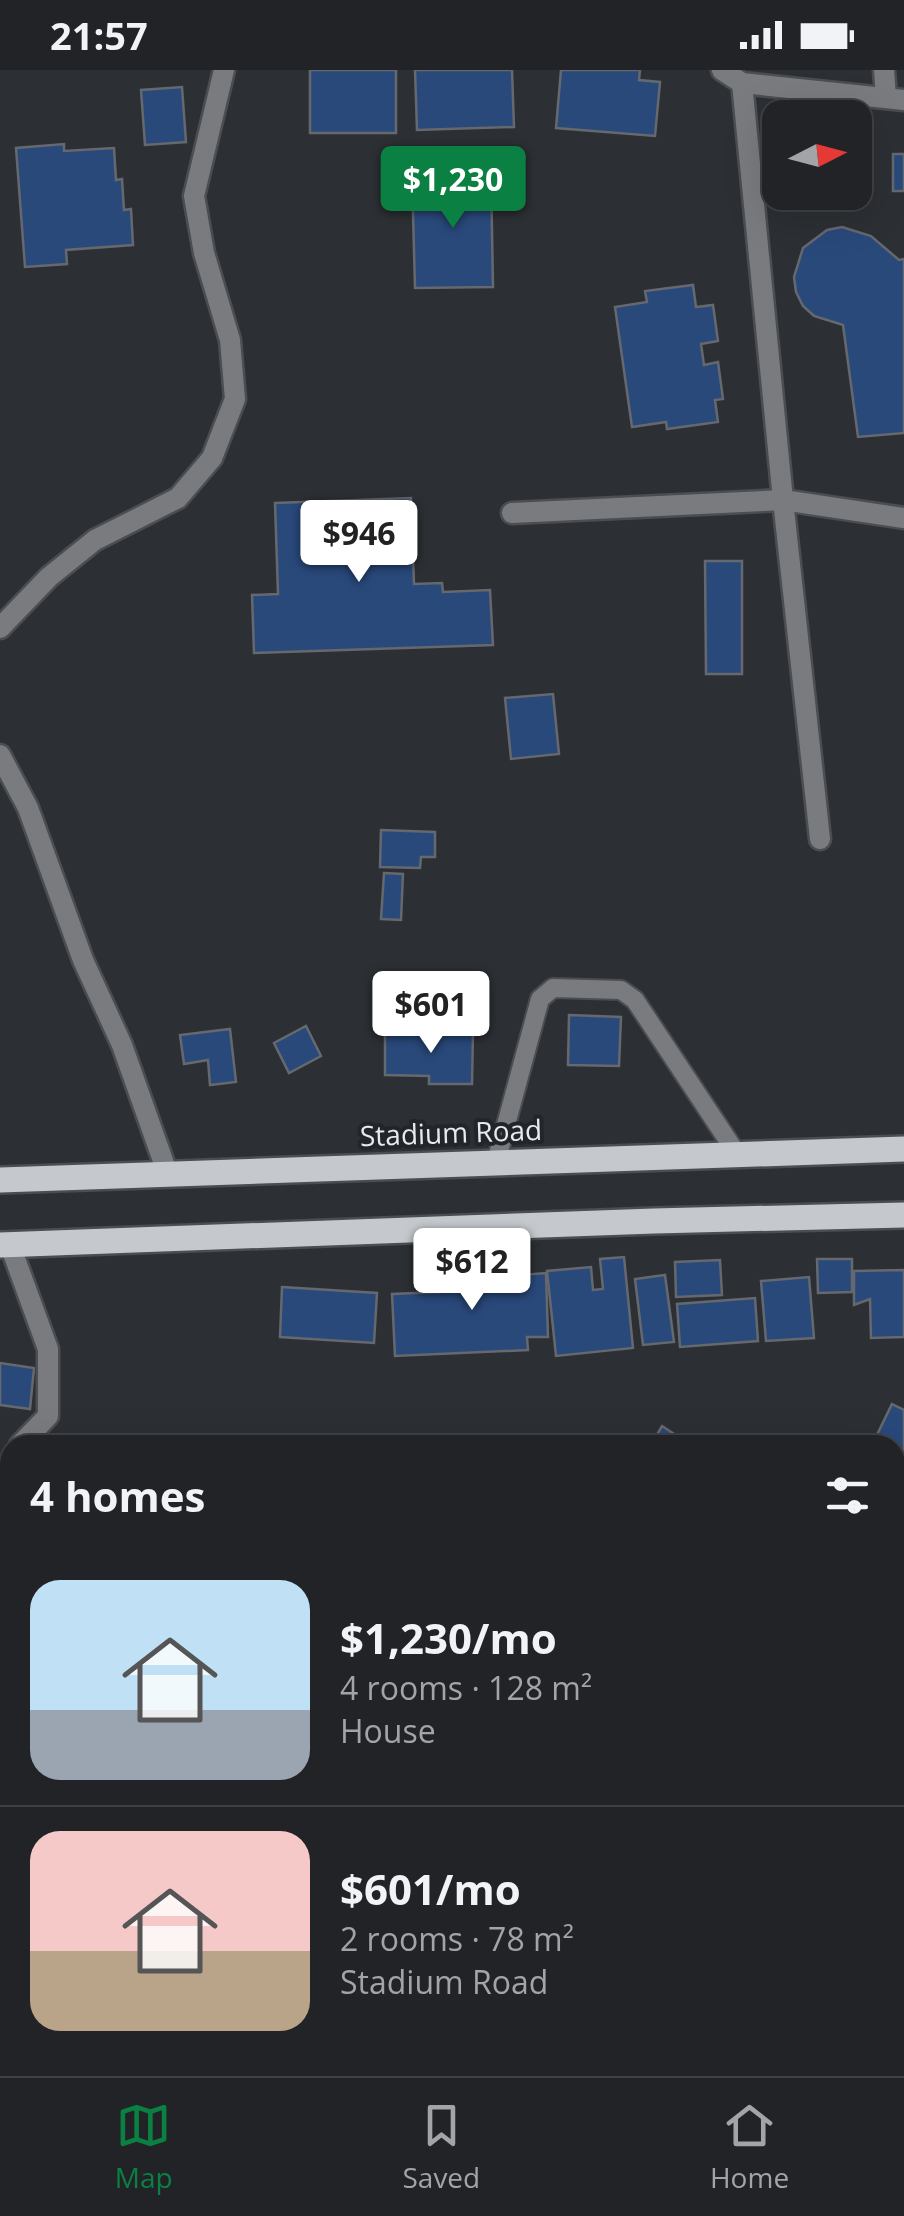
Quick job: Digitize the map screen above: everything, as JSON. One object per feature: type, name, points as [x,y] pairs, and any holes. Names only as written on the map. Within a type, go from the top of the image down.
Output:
[{"type":"main road","name":"Stadium Road","points":[[0,1180],[904,1148]]},
{"type":"main road","points":[[5,1245],[904,1215]]},
{"type":"street","points":[[0,628],[49,577],[95,540],[178,498],[212,458],[235,399],[230,340],[204,252],[194,196],[224,70]]},
{"type":"street","points":[[722,70],[742,83],[895,99],[884,70]]},
{"type":"street","points":[[742,83],[820,839]]},
{"type":"street","points":[[512,513],[783,500],[904,518]]},
{"type":"street","points":[[0,754],[28,808],[167,1172]]},
{"type":"street","points":[[5,1245],[48,1349],[48,1416],[30,1435]]},
{"type":"lane","points":[[496,1162],[540,999],[553,988],[621,990],[635,1000],[737,1154]]},
{"type":"building","points":[[310,70],[396,70],[396,133],[310,133]]},
{"type":"building","points":[[415,70],[512,70],[514,127],[417,130]]},
{"type":"building","points":[[561,70],[640,70],[639,80],[660,82],[655,136],[556,128]]},
{"type":"building","points":[[182,87],[186,142],[145,145],[141,90]]},
{"type":"building","points":[[64,144],[64,151],[114,148],[116,180],[122,179],[124,210],[131,209],[133,245],[66,250],[67,264],[25,267],[16,148]]},
{"type":"building","points":[[893,154],[904,154],[904,191],[893,191]]},
{"type":"building","points":[[491,174],[493,287],[415,288],[412,176]]},
{"type":"building","points":[[842,227],[871,236],[899,260],[904,259],[904,433],[858,437],[843,325],[814,316],[796,292],[794,277],[803,248],[827,230]]},
{"type":"building","points":[[693,285],[696,307],[713,305],[718,341],[701,344],[704,365],[718,362],[723,399],[715,400],[718,422],[667,429],[666,422],[632,427],[615,307],[647,302],[645,291]]},
{"type":"building","points":[[411,498],[414,584],[442,583],[443,592],[490,590],[493,645],[254,653],[252,595],[278,594],[275,503]]},
{"type":"building","points":[[705,561],[742,561],[742,674],[706,674]]},
{"type":"building","points":[[553,694],[559,754],[511,759],[505,698]]},
{"type":"building","points":[[381,830],[435,832],[435,857],[421,857],[420,868],[380,867]]},
{"type":"building","points":[[384,873],[403,874],[401,920],[381,919]]},
{"type":"building","points":[[569,1015],[621,1017],[619,1066],[568,1065]]},
{"type":"building","points":[[306,1026],[321,1056],[289,1073],[274,1043]]},
{"type":"building","points":[[230,1029],[236,1082],[210,1085],[208,1060],[184,1064],[180,1035]]},
{"type":"building","points":[[385,1032],[473,1033],[472,1084],[429,1084],[429,1076],[385,1075]]},
{"type":"building","points":[[624,1257],[633,1348],[556,1356],[547,1271],[591,1267],[593,1290],[603,1289],[600,1259]]},
{"type":"building","points":[[817,1259],[852,1259],[852,1292],[818,1293]]},
{"type":"building","points":[[720,1260],[722,1295],[676,1297],[675,1262]]},
{"type":"building","points":[[520,1265],[521,1275],[546,1273],[548,1337],[527,1337],[528,1350],[395,1356],[392,1294],[439,1292],[438,1269]]},
{"type":"building","points":[[904,1270],[904,1337],[871,1338],[870,1299],[854,1305],[854,1271]]},
{"type":"building","points":[[665,1275],[674,1342],[643,1345],[635,1279]]},
{"type":"building","points":[[809,1277],[814,1338],[766,1341],[761,1281]]},
{"type":"building","points":[[282,1287],[377,1293],[374,1343],[280,1337]]},
{"type":"building","points":[[755,1298],[758,1341],[680,1347],[677,1304]]},
{"type":"building","points":[[0,1363],[34,1368],[30,1409],[0,1405]]},
{"type":"building","points":[[892,1404],[904,1410],[904,1435],[877,1435]]},
{"type":"building","points":[[662,1426],[676,1435],[657,1435]]}]
